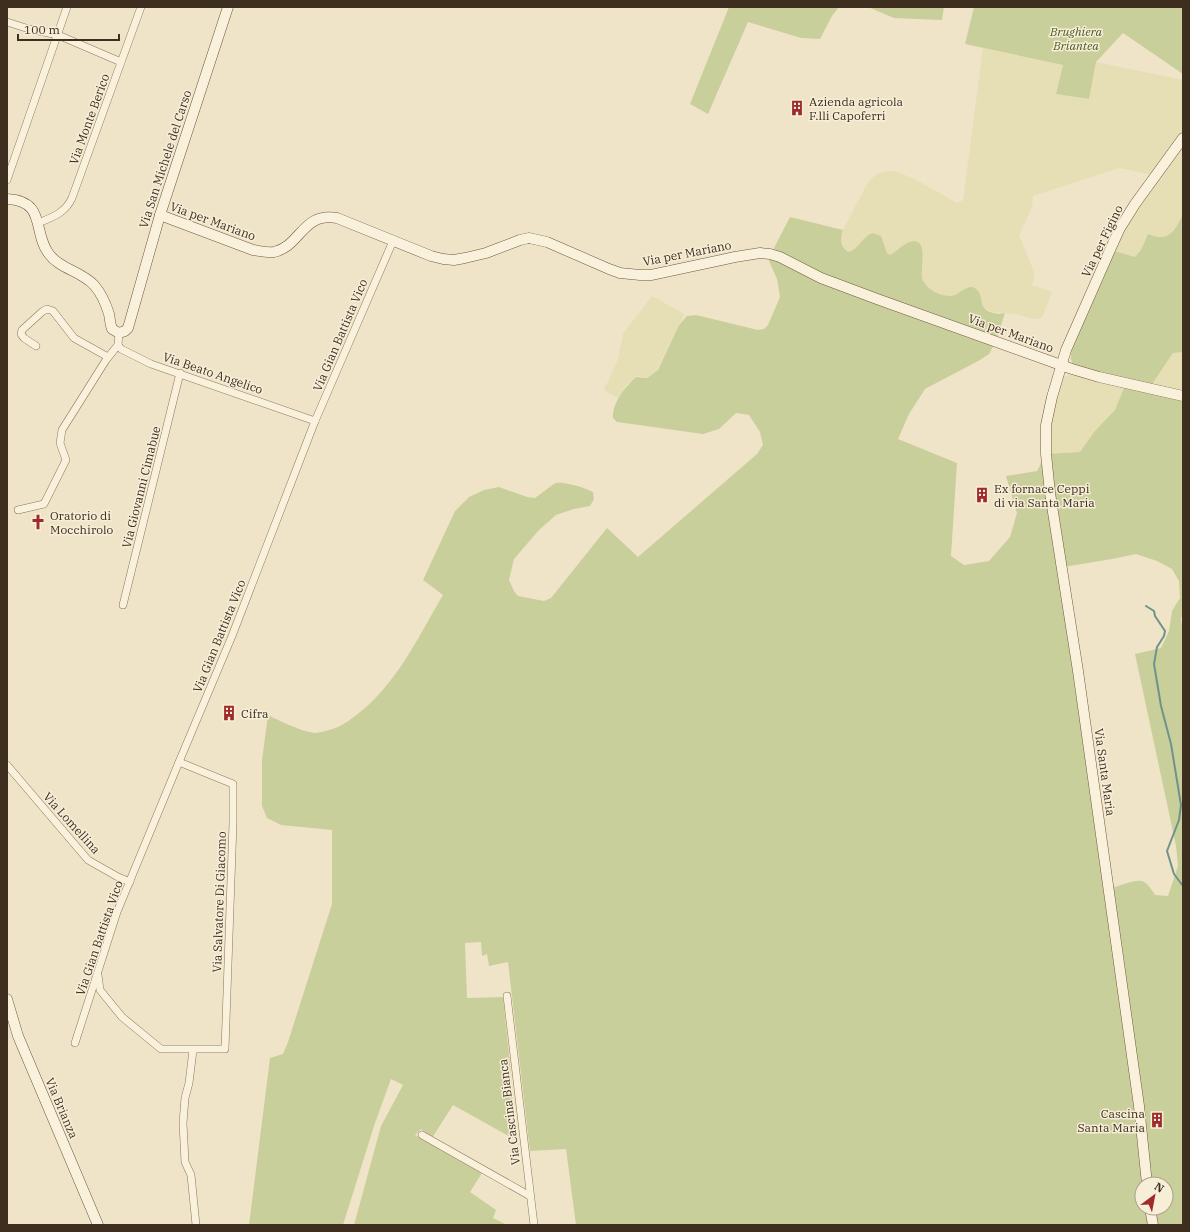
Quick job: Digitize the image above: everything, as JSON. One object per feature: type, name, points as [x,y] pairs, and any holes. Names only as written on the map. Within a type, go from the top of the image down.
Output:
[{"type":"street","points":[[7,180],[68,7]]},
{"type":"street","name":"Via Monte Berico","points":[[38,223],[58,215],[70,202],[141,7]]},
{"type":"street","name":"Via San Michele del Carso","points":[[119,333],[127,330],[160,215],[228,7]]},
{"type":"street","points":[[7,22],[29,29],[58,34],[121,62]]},
{"type":"street","name":"Via per Figino","points":[[1061,364],[1120,228],[1135,204],[1183,138]]},
{"type":"street","points":[[7,199],[19,200],[29,206],[34,212],[44,245],[48,253],[56,262],[85,277],[94,285],[105,302],[112,329],[119,333],[118,345],[108,357],[62,430],[60,443],[66,460],[44,504],[18,510]]},
{"type":"street","name":"Via per Mariano","points":[[160,215],[253,250],[264,252],[275,252],[283,248],[314,220],[328,216],[337,218],[431,256],[454,260],[486,253],[520,240],[534,239],[553,244],[620,273],[640,275],[651,275],[741,256],[760,253],[770,254],[780,257],[821,278],[1061,364],[1099,377],[1183,396]]},
{"type":"street","name":"Via Gian Battista Vico","points":[[75,1043],[117,912],[178,762],[232,636],[315,421],[393,241]]},
{"type":"street","points":[[36,346],[24,338],[21,334],[22,330],[47,309],[53,311],[74,338],[108,357]]},
{"type":"street","name":"Via Beato Angelico","points":[[118,345],[123,351],[151,364],[315,421]]},
{"type":"street","name":"Via Santa Maria","points":[[1061,364],[1048,410],[1046,425],[1046,460],[1077,663],[1139,1106],[1146,1176]]},
{"type":"street","name":"Via Giovanni Cimabue","points":[[123,605],[180,374]]},
{"type":"street","name":"Via Salvatore Di Giacomo","points":[[98,973],[100,990],[122,1017],[161,1048],[193,1050],[225,1049],[233,784],[178,762]]},
{"type":"street","name":"Via Lomellina","points":[[7,765],[88,860],[130,882]]},
{"type":"street","name":"Via Cascina Bianca","points":[[507,996],[534,1225]]},
{"type":"street","name":"Via Brianza","points":[[7,999],[18,1036],[98,1225]]},
{"type":"street","points":[[193,1050],[190,1083],[185,1098],[182,1124],[185,1162],[191,1175],[196,1225]]},
{"type":"street","points":[[422,1135],[530,1196]]},
{"type":"shaded area","points":[[983,48],[1063,65],[1056,94],[1089,99],[1096,62],[1183,80],[1183,132],[1152,175],[1119,168],[1033,196],[1032,207],[1019,235],[1034,272],[1032,285],[1052,292],[1042,318],[1033,319],[1016,314],[991,312],[983,306],[980,293],[967,287],[957,294],[952,295],[945,296],[936,293],[922,281],[921,269],[923,256],[905,244],[890,255],[887,253],[881,236],[866,236],[854,250],[849,252],[845,250],[842,244],[841,236],[843,230],[867,184],[879,173],[893,171],[913,178],[957,203],[963,200]]},
{"type":"shaded area","points":[[1183,142],[1183,214],[1172,234],[1165,237],[1156,237],[1148,234],[1141,250],[1135,257],[1114,251],[1137,208]]},
{"type":"shaded area","points":[[652,296],[684,314],[657,370],[647,377],[636,376],[627,384],[618,398],[604,390],[618,359],[623,334]]},
{"type":"shaded area","points":[[1183,352],[1183,394],[1150,387],[1173,353]]},
{"type":"shaded area","points":[[1070,375],[1124,388],[1115,410],[1094,432],[1080,452],[1048,454],[1050,417],[1063,377]]},
{"type":"green space","points":[[729,7],[839,7],[832,16],[820,39],[801,38],[748,22],[708,114],[690,104]]},
{"type":"green space","points":[[868,7],[944,7],[942,20],[894,18]]},
{"type":"green space","name":"Brughiera Briantea","points":[[974,7],[1183,7],[1183,74],[1123,33],[1096,62],[1089,99],[1056,94],[1063,65],[965,44]]},
{"type":"green space","points":[[1183,214],[1183,352],[1173,353],[1150,387],[1073,365],[1071,353],[1114,251],[1135,257],[1141,250],[1148,234],[1161,237],[1170,234],[1177,226]]},
{"type":"green space","points":[[790,217],[843,230],[841,237],[842,245],[849,252],[856,248],[866,237],[873,233],[881,236],[887,253],[890,255],[907,243],[915,241],[919,243],[922,248],[922,276],[923,281],[929,288],[939,294],[950,296],[971,287],[979,292],[985,309],[998,314],[1005,313],[996,341],[989,354],[925,389],[909,414],[898,439],[957,463],[951,556],[964,565],[989,561],[1010,537],[1017,513],[1006,476],[1037,471],[1046,454],[1080,452],[1094,432],[1115,410],[1124,388],[1183,400],[1183,617],[1181,617],[1183,637],[1183,1225],[576,1225],[566,1149],[530,1151],[508,962],[489,966],[487,954],[482,956],[481,942],[465,943],[467,998],[503,997],[516,1140],[453,1105],[432,1138],[421,1129],[415,1135],[482,1173],[470,1192],[496,1210],[493,1218],[507,1225],[354,1225],[381,1126],[403,1085],[391,1079],[375,1123],[343,1225],[249,1225],[270,1058],[283,1054],[288,1042],[332,904],[332,830],[281,825],[267,818],[262,806],[262,760],[268,715],[284,723],[314,733],[333,729],[346,723],[355,716],[370,704],[383,690],[405,660],[443,595],[423,580],[455,511],[469,497],[484,490],[499,487],[527,497],[535,498],[556,483],[575,485],[593,492],[594,499],[590,506],[556,515],[539,530],[514,559],[509,580],[514,591],[518,596],[544,601],[551,598],[607,528],[638,557],[757,454],[763,445],[760,432],[749,415],[736,413],[719,429],[703,434],[617,422],[613,418],[613,412],[620,396],[636,377],[647,378],[658,370],[679,325],[687,316],[696,315],[758,330],[764,329],[768,325],[780,297],[777,279],[769,261]],"holes":[[[1136,554],[1157,561],[1172,569],[1179,581],[1180,598],[1172,611],[1169,631],[1161,648],[1135,654],[1176,846],[1178,866],[1168,896],[1155,895],[1148,885],[1142,881],[1130,882],[1108,889],[1064,567]]]},
{"type":"waterway","points":[[1146,606],[1154,611],[1155,616],[1165,631],[1164,636],[1157,647],[1154,664],[1161,706],[1171,744],[1181,805],[1179,820],[1167,851],[1174,874],[1183,886]]},
{"type":"place","name":"Azienda agricola F.lli Capoferri","points":[[797,108]]},
{"type":"place","name":"Ex fornace Ceppi di via Santa Maria","points":[[982,495]]},
{"type":"place","name":"Oratorio di Mocchirolo","points":[[38,522]]},
{"type":"place","name":"Cifra","points":[[229,713]]},
{"type":"place","name":"Cascina Santa Maria","points":[[1157,1120]]}]
